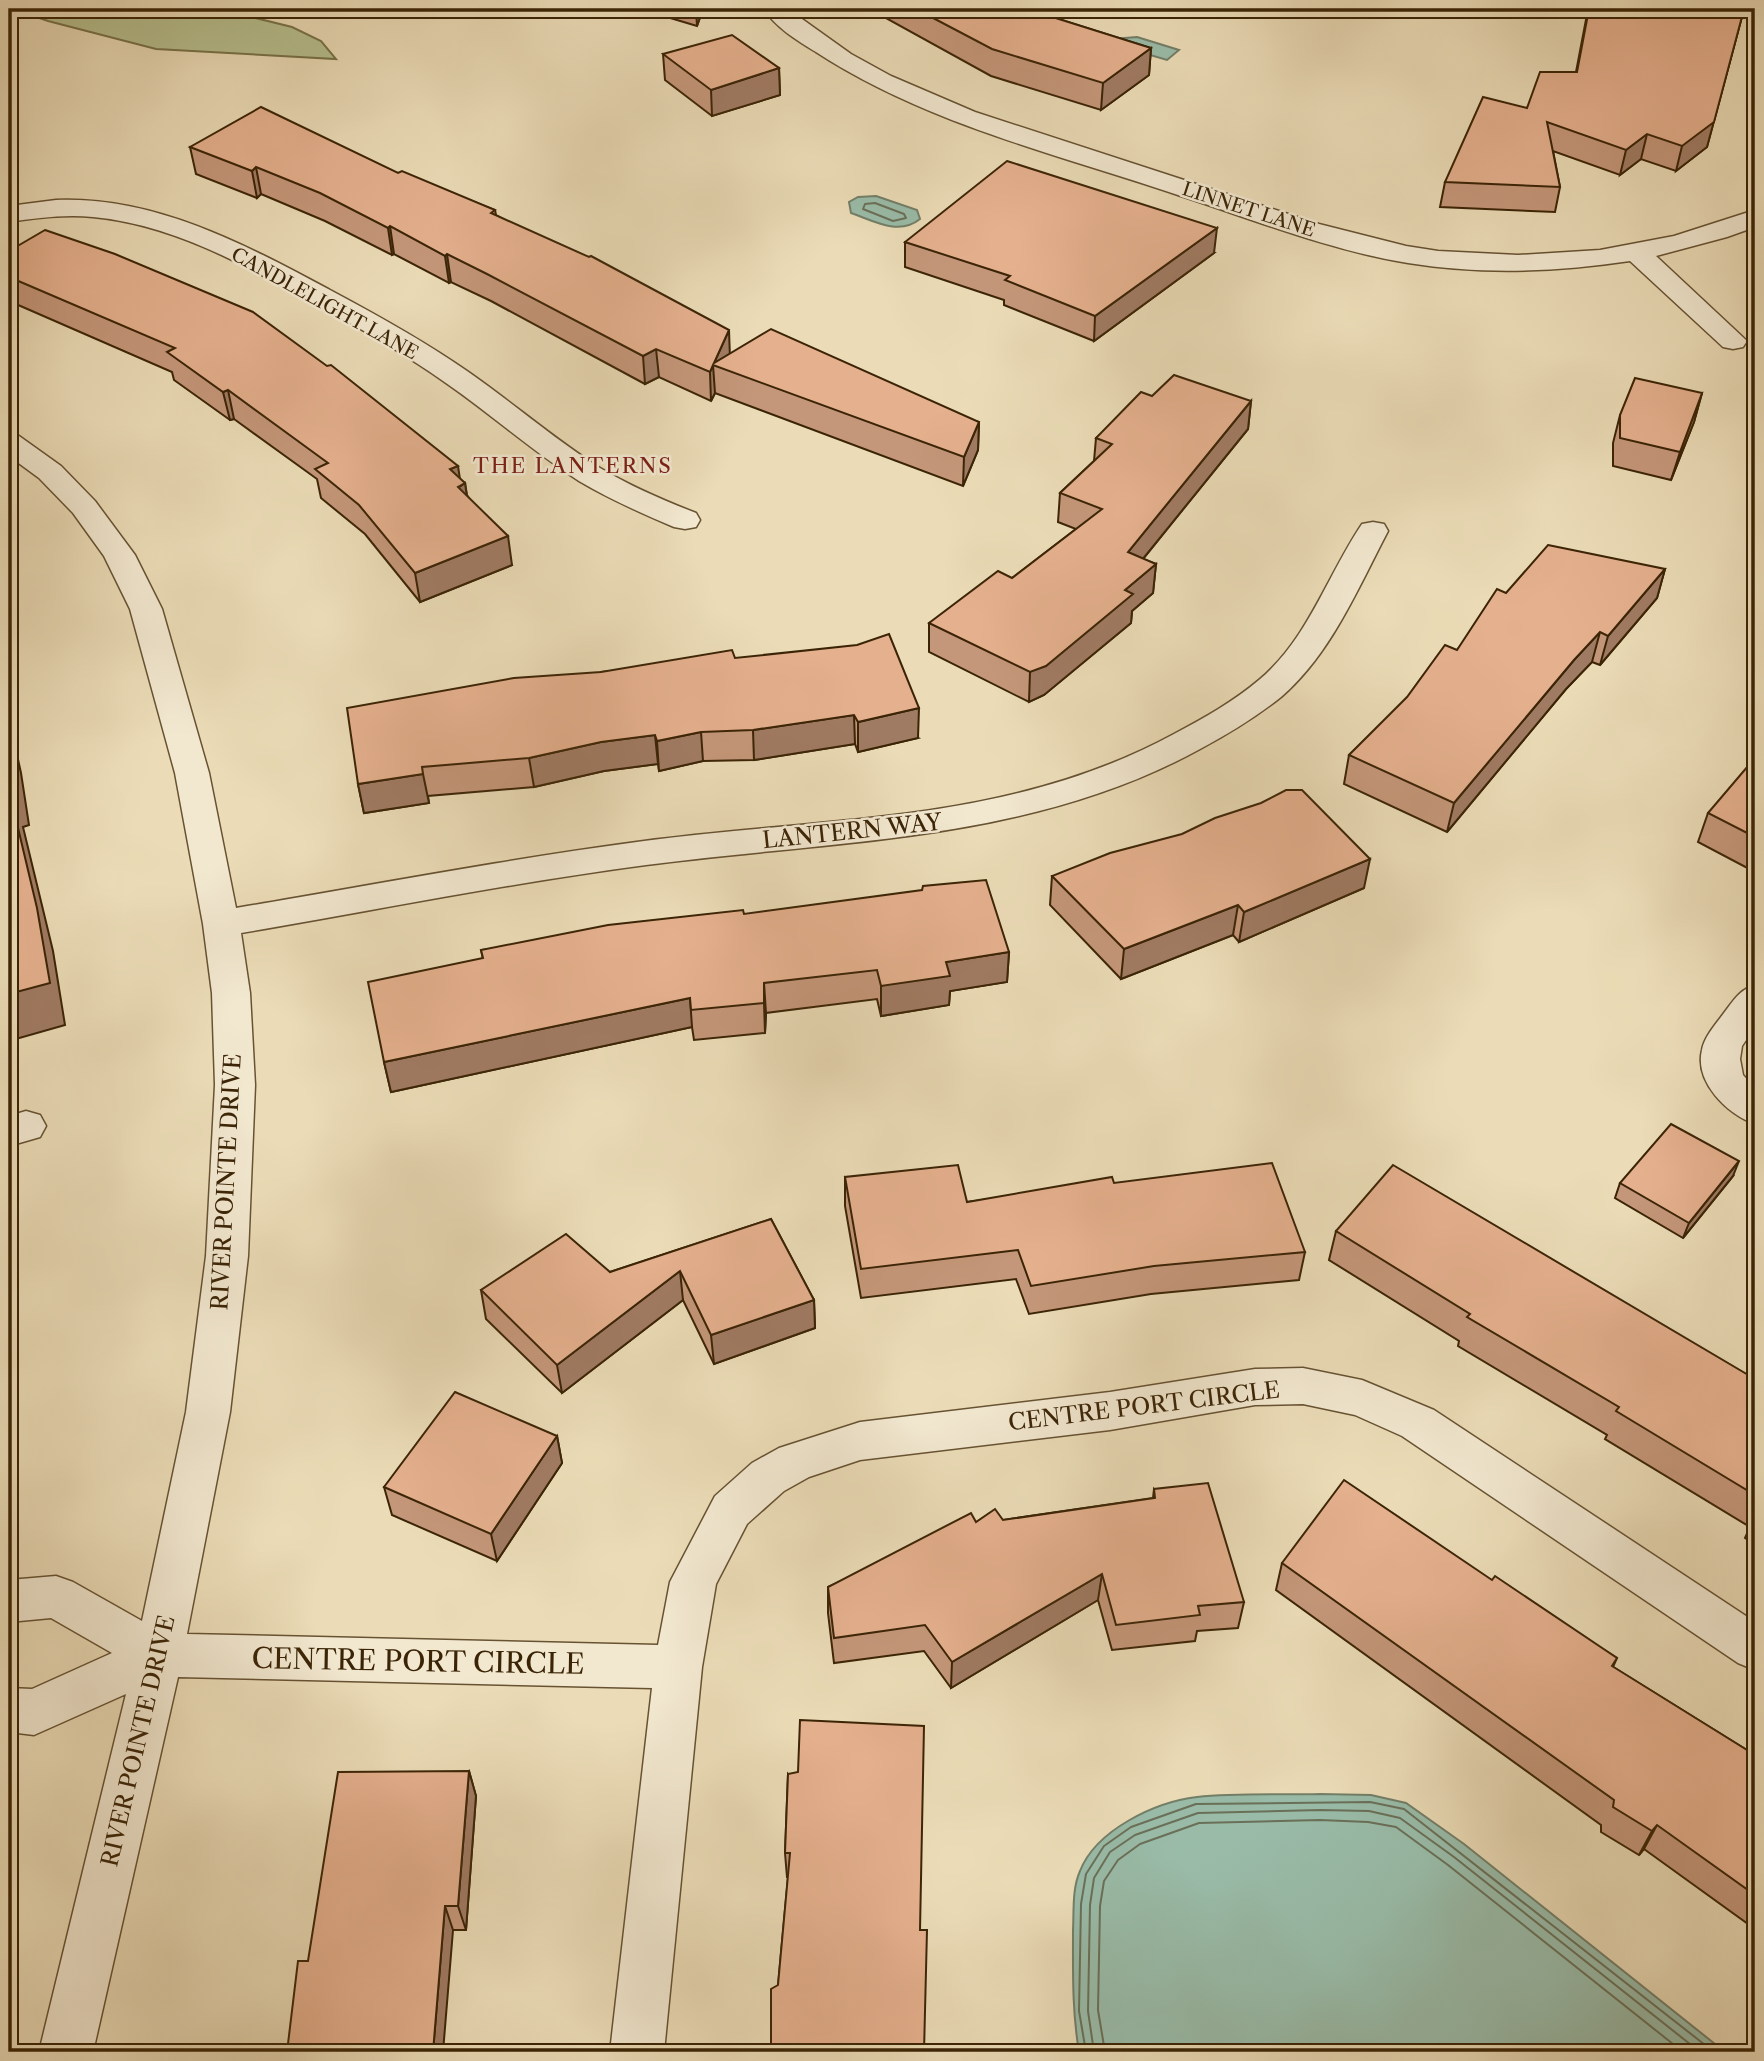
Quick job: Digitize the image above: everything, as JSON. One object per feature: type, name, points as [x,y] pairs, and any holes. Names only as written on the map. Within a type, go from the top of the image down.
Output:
[{"type":"street","name":"LINNET LANE","points":[[775,9],[818,44],[868,74],[927,102],[980,122],[1344,239],[1390,251],[1439,259],[1578,259],[1636,252],[1713,236],[1755,218]]},
{"type":"street","name":"CANDLELIGHT LANE","points":[[9,214],[70,208],[102,209],[144,218],[192,233],[278,272],[376,326],[472,387],[588,474],[634,500],[685,520]]},
{"type":"street","points":[[1636,252],[1733,341]]},
{"type":"street","name":"RIVER POINTE DRIVE","points":[[9,442],[50,472],[84,507],[120,555],[146,609],[192,773],[221,924],[231,993],[235,1085],[227,1256],[208,1412],[159,1655],[66,2052]]},
{"type":"street","name":"LANTERN WAY","points":[[221,924],[646,853],[947,822],[1017,808],[1113,779],[1185,746],[1244,708],[1293,666],[1326,617],[1373,531]]},
{"type":"street","points":[[1755,999],[1721,1049],[1723,1073],[1739,1097],[1755,1109]]},
{"type":"street","name":"CENTRE PORT CIRCLE","points":[[637,2052],[678,1667],[693,1582],[731,1510],[768,1477],[794,1462],[860,1441],[1110,1411],[1255,1387],[1303,1387],[1362,1398],[1418,1423],[1755,1647]]},
{"type":"street","points":[[9,1601],[56,1597],[159,1655]]},
{"type":"street","points":[[9,1710],[34,1712],[159,1655]]},
{"type":"street","name":"CENTRE PORT CIRCLE","points":[[159,1655],[678,1667]]},
{"type":"shaded area","points":[[13,9],[219,9],[292,27],[321,41],[336,59],[156,49],[48,21]]},
{"type":"water","points":[[1137,37],[1179,50],[1167,60],[1133,50],[1112,39]]},
{"type":"water","points":[[876,196],[917,210],[920,219],[912,224],[895,227],[851,213],[849,202],[858,197]]},
{"type":"water","points":[[1227,1795],[1371,1795],[1406,1803],[1464,1844],[1725,2052],[1079,2052],[1073,1991],[1075,1893],[1080,1871],[1099,1843],[1113,1831],[1146,1812],[1181,1800]]},
{"type":"building","points":[[916,9],[1027,9],[1151,48],[1103,83],[992,49]]},
{"type":"building","points":[[1589,9],[1744,9],[1714,122],[1682,146],[1647,134],[1626,150],[1547,122],[1560,187],[1445,182],[1483,97],[1527,108],[1540,72],[1577,72]]},
{"type":"building","points":[[732,35],[779,68],[711,90],[663,54]]},
{"type":"building","points":[[261,107],[398,173],[402,171],[495,210],[491,213],[591,256],[729,330],[714,363],[771,329],[979,422],[964,457],[713,365],[710,372],[656,349],[643,356],[487,274],[447,254],[445,256],[320,193],[256,167],[252,171],[190,147]]},
{"type":"building","points":[[1007,161],[1217,228],[1095,316],[1005,280],[1010,276],[905,242]]},
{"type":"building","points":[[45,230],[115,254],[253,312],[327,366],[331,365],[458,466],[450,469],[465,483],[458,487],[508,536],[415,573],[359,505],[315,469],[328,463],[228,390],[223,392],[167,352],[175,348],[9,277],[9,251]]},
{"type":"building","points":[[1174,375],[1251,401],[1128,552],[1156,564],[1125,590],[1133,594],[1046,666],[1030,672],[929,623],[998,571],[1012,578],[1102,509],[1060,493],[1112,444],[1096,438],[1141,392],[1152,396]]},
{"type":"building","points":[[1635,378],[1702,393],[1680,452],[1620,438],[1620,415]]},
{"type":"building","points":[[1548,545],[1665,569],[1608,636],[1600,632],[1574,660],[1454,803],[1349,755],[1407,697],[1445,645],[1457,650],[1497,589],[1506,593]]},
{"type":"building","points":[[889,634],[919,708],[858,722],[854,715],[753,730],[701,732],[657,741],[655,735],[601,742],[529,758],[422,767],[423,774],[358,784],[347,708],[514,678],[601,672],[732,650],[735,658],[857,645]]},
{"type":"building","points":[[9,745],[14,783],[9,784]]},
{"type":"building","points":[[1748,766],[1755,769],[1755,837],[1708,813]]},
{"type":"building","points":[[9,790],[37,908],[50,983],[9,994]]},
{"type":"building","points":[[1286,790],[1302,790],[1370,859],[1244,912],[1238,905],[1124,949],[1052,876],[1110,853],[1182,834],[1215,818],[1261,803]]},
{"type":"building","points":[[986,880],[1009,952],[946,962],[950,976],[881,986],[877,970],[764,983],[764,1003],[691,1010],[690,998],[384,1062],[368,982],[483,958],[481,950],[608,925],[743,910],[744,914],[922,890],[923,886]]},
{"type":"building","points":[[1671,1124],[1739,1161],[1689,1223],[1620,1183]]},
{"type":"building","points":[[1272,1163],[1305,1252],[1154,1266],[1031,1286],[1018,1250],[861,1269],[845,1177],[958,1165],[967,1202],[1112,1177],[1114,1183]]},
{"type":"building","points":[[1393,1165],[1755,1379],[1755,1495],[1616,1411],[1619,1407],[1467,1317],[1470,1314],[1336,1231]]},
{"type":"building","points":[[771,1219],[814,1300],[711,1335],[680,1271],[557,1365],[481,1290],[566,1234],[610,1272]]},
{"type":"building","points":[[455,1392],[557,1436],[491,1534],[384,1487]]},
{"type":"building","points":[[1344,1480],[1492,1580],[1495,1576],[1617,1658],[1612,1666],[1755,1755],[1755,1895],[1657,1825],[1652,1831],[1613,1807],[1614,1800],[1282,1563]]},
{"type":"building","points":[[1208,1483],[1244,1602],[1198,1606],[1200,1615],[1116,1625],[1102,1574],[952,1662],[925,1625],[834,1638],[828,1587],[971,1513],[976,1522],[995,1509],[1003,1520],[1155,1498],[1154,1489]]},
{"type":"building","points":[[800,1720],[924,1726],[920,1930],[927,1930],[924,2052],[771,2052],[771,1989],[778,1985],[790,1853],[785,1853],[788,1774],[798,1772]]},
{"type":"building","points":[[469,1771],[458,1906],[445,1906],[433,2052],[287,2052],[298,1961],[308,1961],[338,1772]]},
{"type":"district","name":"THE LANTERNS","points":[[573,466]]}]
